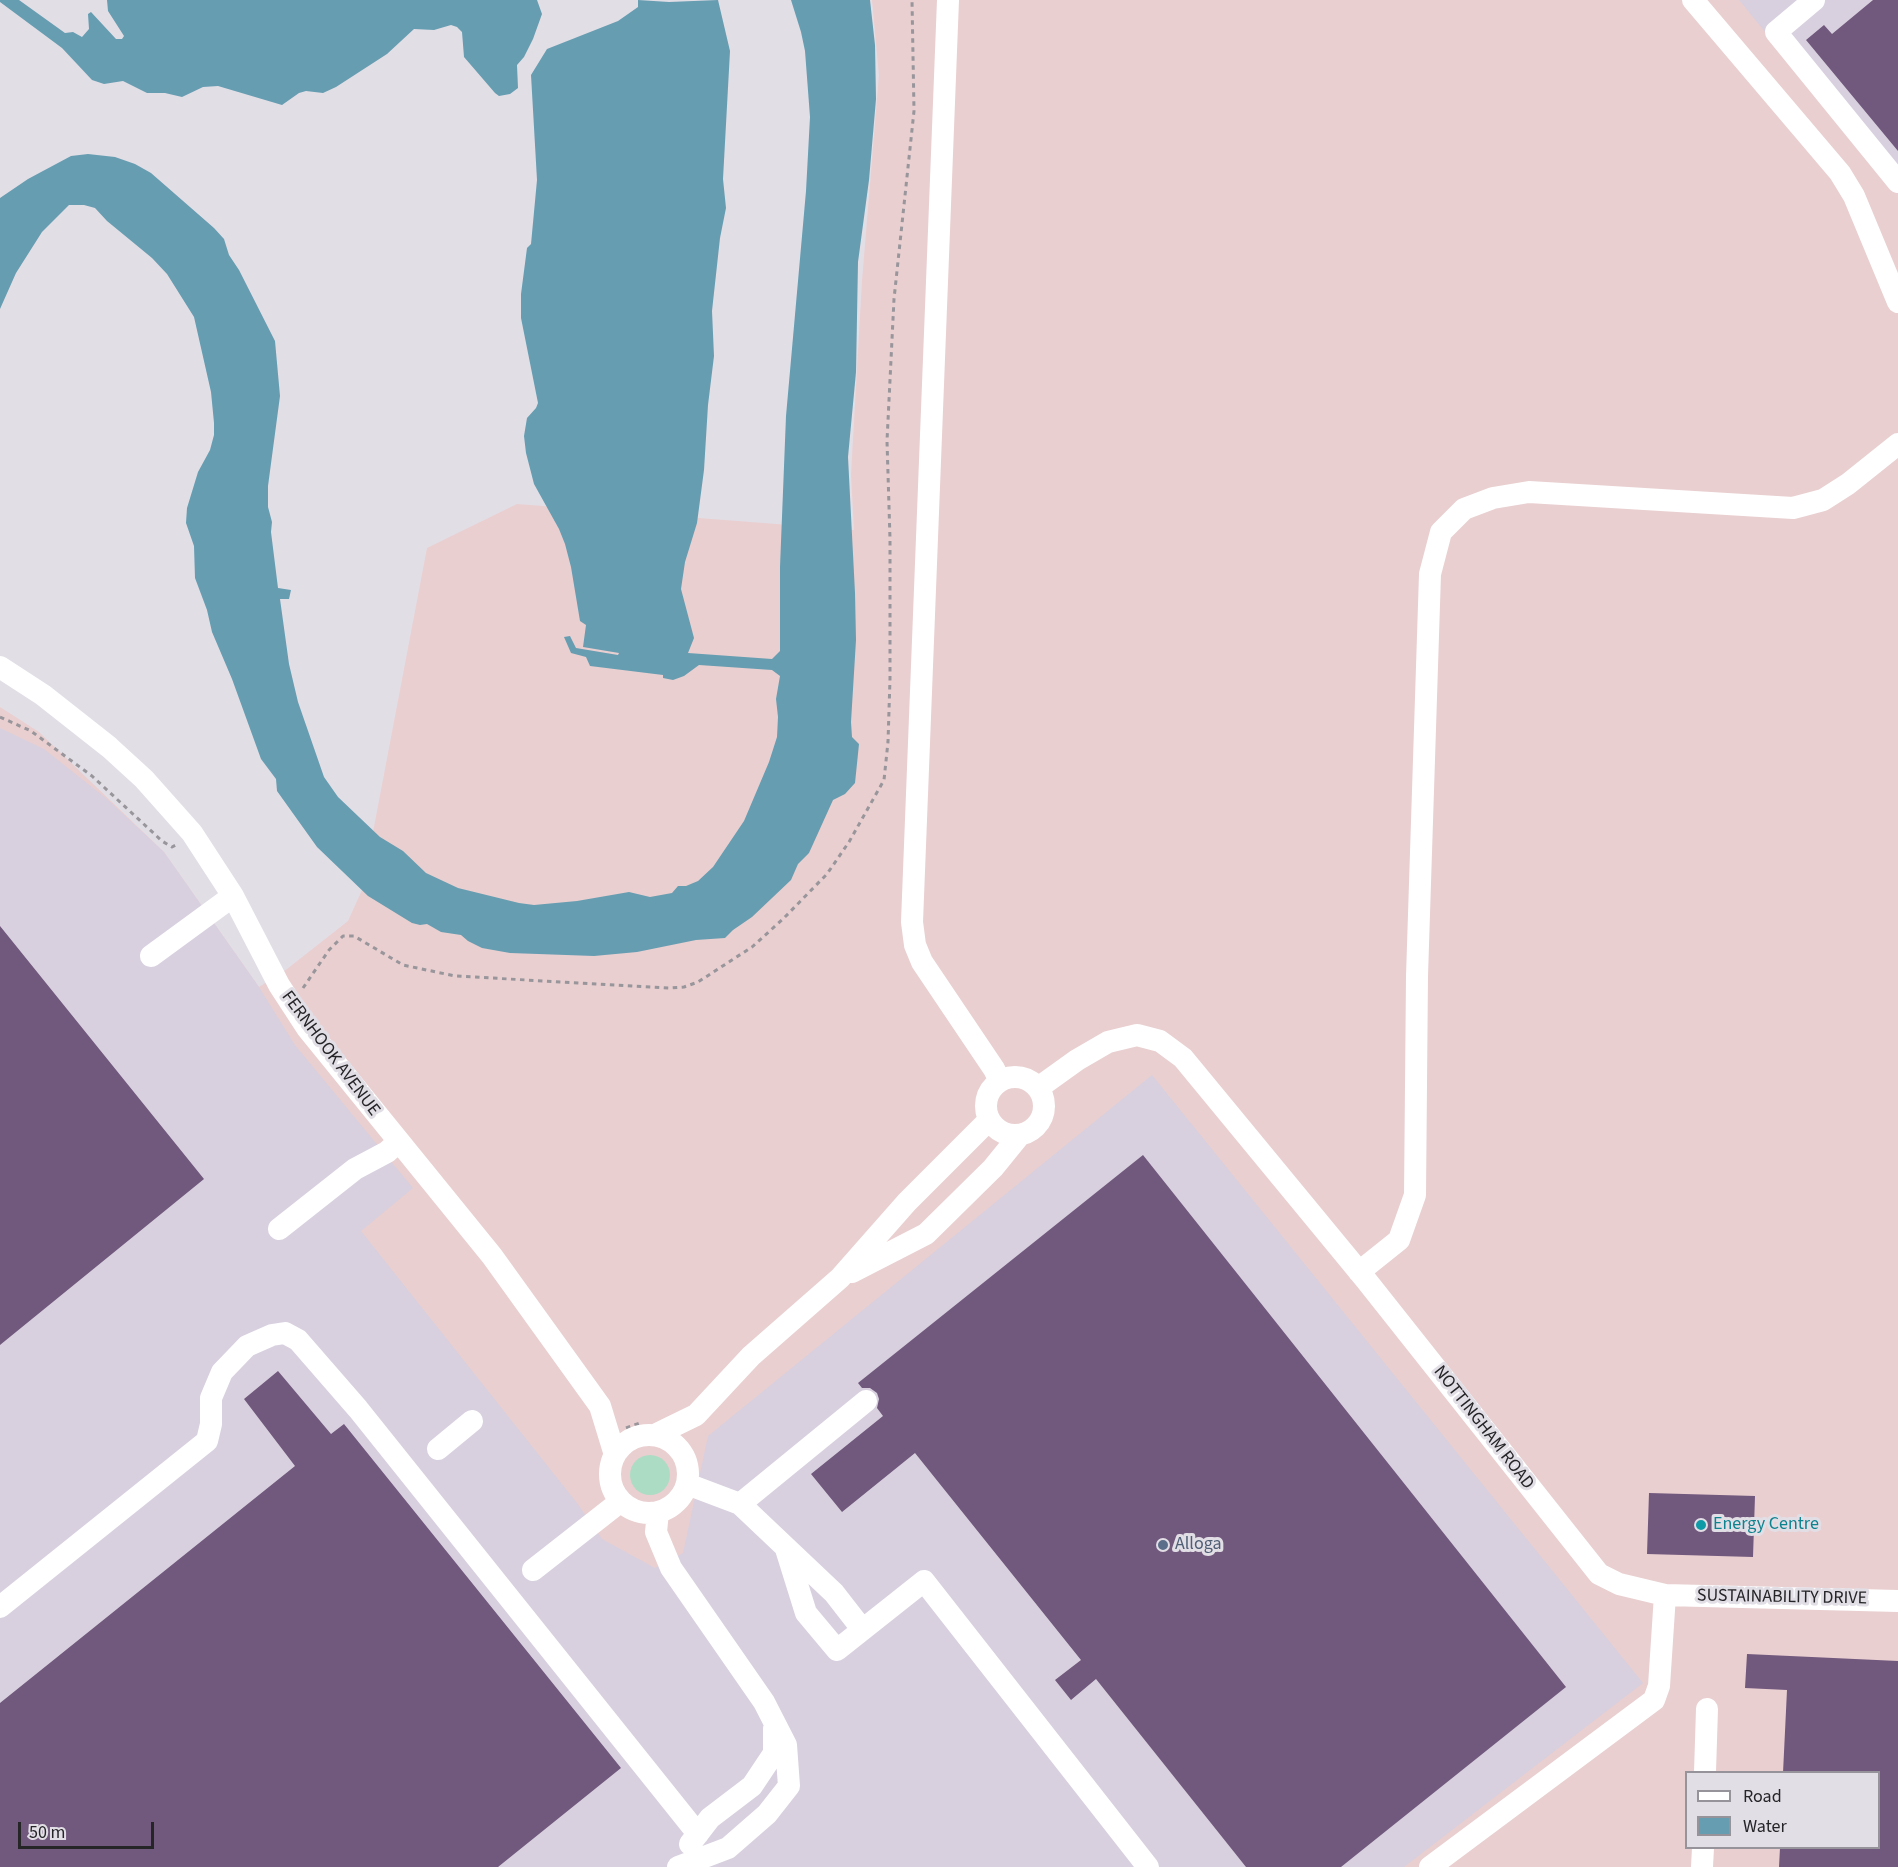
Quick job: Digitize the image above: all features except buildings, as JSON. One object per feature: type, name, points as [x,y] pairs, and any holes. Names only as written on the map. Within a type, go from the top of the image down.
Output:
[{"type":"street","points":[[948,0],[912,922],[915,945],[922,962],[1000,1081]]},
{"type":"street","points":[[1693,0],[1840,173],[1854,196],[1898,302]]},
{"type":"street","points":[[1814,0],[1776,32],[1898,182]]},
{"type":"street","points":[[1359,1272],[1399,1240],[1415,1195],[1417,976],[1430,574],[1441,532],[1464,509],[1493,498],[1529,492],[1793,508],[1823,500],[1848,484],[1898,444]]},
{"type":"street","name":"FERNHOOK AVENUE","points":[[0,667],[44,695],[109,747],[144,779],[192,833],[233,896],[279,985],[307,1028],[492,1256],[600,1406],[615,1455]]},
{"type":"street","points":[[151,956],[233,896]]},
{"type":"street","name":"NOTTINGHAM ROAD","points":[[1038,1088],[1077,1060],[1108,1042],[1137,1035],[1160,1041],[1183,1058],[1359,1272],[1599,1574],[1619,1584],[1665,1595]]},
{"type":"street","points":[[1020,1077],[1030,1081],[1043,1097],[1042,1118],[1037,1126],[1028,1133],[1019,1136],[1007,1135],[989,1120],[986,1110],[987,1099],[992,1089],[1000,1081],[1020,1077]]},
{"type":"street","points":[[651,1435],[666,1438],[683,1454],[687,1463],[687,1484],[680,1499],[666,1510],[642,1513],[621,1501],[610,1479],[615,1455],[623,1445],[634,1438],[651,1435],[696,1415],[751,1356],[840,1278],[907,1202],[989,1120]]},
{"type":"street","points":[[840,1278],[926,1234],[993,1168],[1019,1136]]},
{"type":"street","points":[[279,1229],[355,1169],[387,1152],[399,1142]]},
{"type":"street","points":[[0,1607],[207,1441],[211,1424],[211,1398],[222,1372],[247,1346],[272,1335],[285,1333],[298,1340],[358,1409],[698,1834]]},
{"type":"street","points":[[740,1503],[866,1401]]},
{"type":"street","name":"FERNHOOK AVENUE","points":[[600,1406],[651,1435]]},
{"type":"street","points":[[683,1454],[696,1415]]},
{"type":"street","points":[[438,1449],[472,1421]]},
{"type":"street","points":[[687,1484],[740,1503],[834,1593],[862,1629]]},
{"type":"street","points":[[533,1570],[621,1501]]},
{"type":"street","points":[[658,1512],[656,1532],[671,1568],[764,1702],[786,1745],[789,1786],[767,1814],[728,1848],[678,1867]]},
{"type":"street","points":[[786,1549],[806,1613],[837,1650],[924,1581],[1148,1867]]},
{"type":"street","points":[[1430,1867],[1654,1700],[1659,1686],[1665,1595]]},
{"type":"street","name":"SUSTAINABILITY DRIVE","points":[[1665,1595],[1898,1601]]},
{"type":"street","points":[[1705,1771],[1707,1709]]},
{"type":"street","points":[[671,1867],[711,1818],[752,1786],[774,1753],[774,1721]]},
{"type":"street","points":[[1702,1867],[1703,1849]]},
{"type":"path","points":[[292,1006],[313,972],[343,936],[354,936],[403,965],[455,976],[684,987],[698,982],[752,947],[827,874],[849,842],[885,780],[888,742],[890,538],[887,441],[894,299],[914,111],[912,0]]},
{"type":"path","points":[[0,717],[30,732],[92,776],[162,841],[172,847],[181,843],[192,833]]},
{"type":"shaded area","points":[[872,0],[1898,0],[1898,1867],[0,1867],[0,707],[39,732],[164,852],[259,987],[287,969],[348,921],[362,890],[427,548],[517,504],[854,530],[851,475],[862,281],[879,75]]},
{"type":"shaded area","points":[[1739,0],[1898,0],[1898,194]]},
{"type":"shaded area","points":[[0,728],[44,749],[107,799],[164,852],[259,987],[295,1045],[413,1188],[361,1231],[577,1503],[602,1539],[655,1568],[683,1553],[708,1436],[1152,1075],[1643,1683],[1404,1867],[0,1867]]},
{"type":"green space","points":[[650,1455],[658,1456],[664,1461],[669,1467],[669,1483],[664,1489],[658,1494],[650,1495],[642,1494],[636,1489],[631,1483],[630,1475],[631,1467],[636,1461],[642,1456]]},
{"type":"water","points":[[0,0],[19,0],[65,33],[73,32],[82,37],[89,29],[88,14],[91,12],[116,39],[122,39],[124,36],[108,11],[107,0],[537,0],[542,14],[533,39],[517,65],[518,88],[510,94],[499,96],[495,93],[464,57],[462,32],[451,25],[434,30],[414,29],[387,54],[336,87],[323,93],[306,91],[299,93],[282,105],[218,86],[203,87],[182,97],[165,93],[147,93],[123,81],[104,84],[92,80],[62,48]]},
{"type":"water","points":[[638,0],[669,2],[718,0],[730,51],[723,179],[726,208],[720,238],[712,311],[714,356],[704,470],[697,523],[685,562],[681,589],[694,638],[688,653],[772,659],[780,651],[780,567],[786,416],[806,191],[810,117],[805,51],[791,0],[870,0],[875,45],[876,99],[869,180],[858,262],[856,372],[848,457],[856,640],[851,722],[852,737],[859,744],[855,783],[845,794],[833,800],[809,853],[798,864],[791,880],[752,917],[725,938],[696,940],[637,952],[594,956],[510,953],[482,948],[461,935],[441,932],[427,924],[412,923],[368,896],[317,847],[277,791],[276,779],[261,759],[212,632],[207,610],[195,578],[194,546],[186,523],[187,508],[198,472],[210,450],[214,423],[211,392],[194,317],[167,274],[152,258],[107,221],[95,208],[84,205],[69,205],[42,232],[16,273],[0,309],[0,198],[28,179],[71,156],[88,154],[115,157],[151,173],[224,239],[229,255],[275,341],[280,396],[268,486],[268,507],[272,522],[271,532],[278,588],[291,590],[289,599],[280,599],[289,664],[298,702],[324,777],[338,797],[380,837],[403,851],[426,873],[458,888],[534,905],[577,901],[629,892],[650,897],[672,893],[678,886],[686,886],[698,881],[713,867],[744,821],[777,737],[776,699],[780,676],[772,670],[699,665],[684,676],[673,680],[663,678],[663,675],[590,666],[586,657],[571,653],[564,637],[570,636],[576,648],[618,655],[619,653],[583,647],[586,625],[580,621],[565,544],[534,484],[524,436],[527,418],[538,403],[521,318],[521,294],[527,248],[531,244],[537,180],[531,75],[547,49],[618,21],[638,7]]},
{"type":"place","name":"Energy Centre","points":[[1701,1525]]},
{"type":"place","name":"Alloga","points":[[1163,1545]]}]
